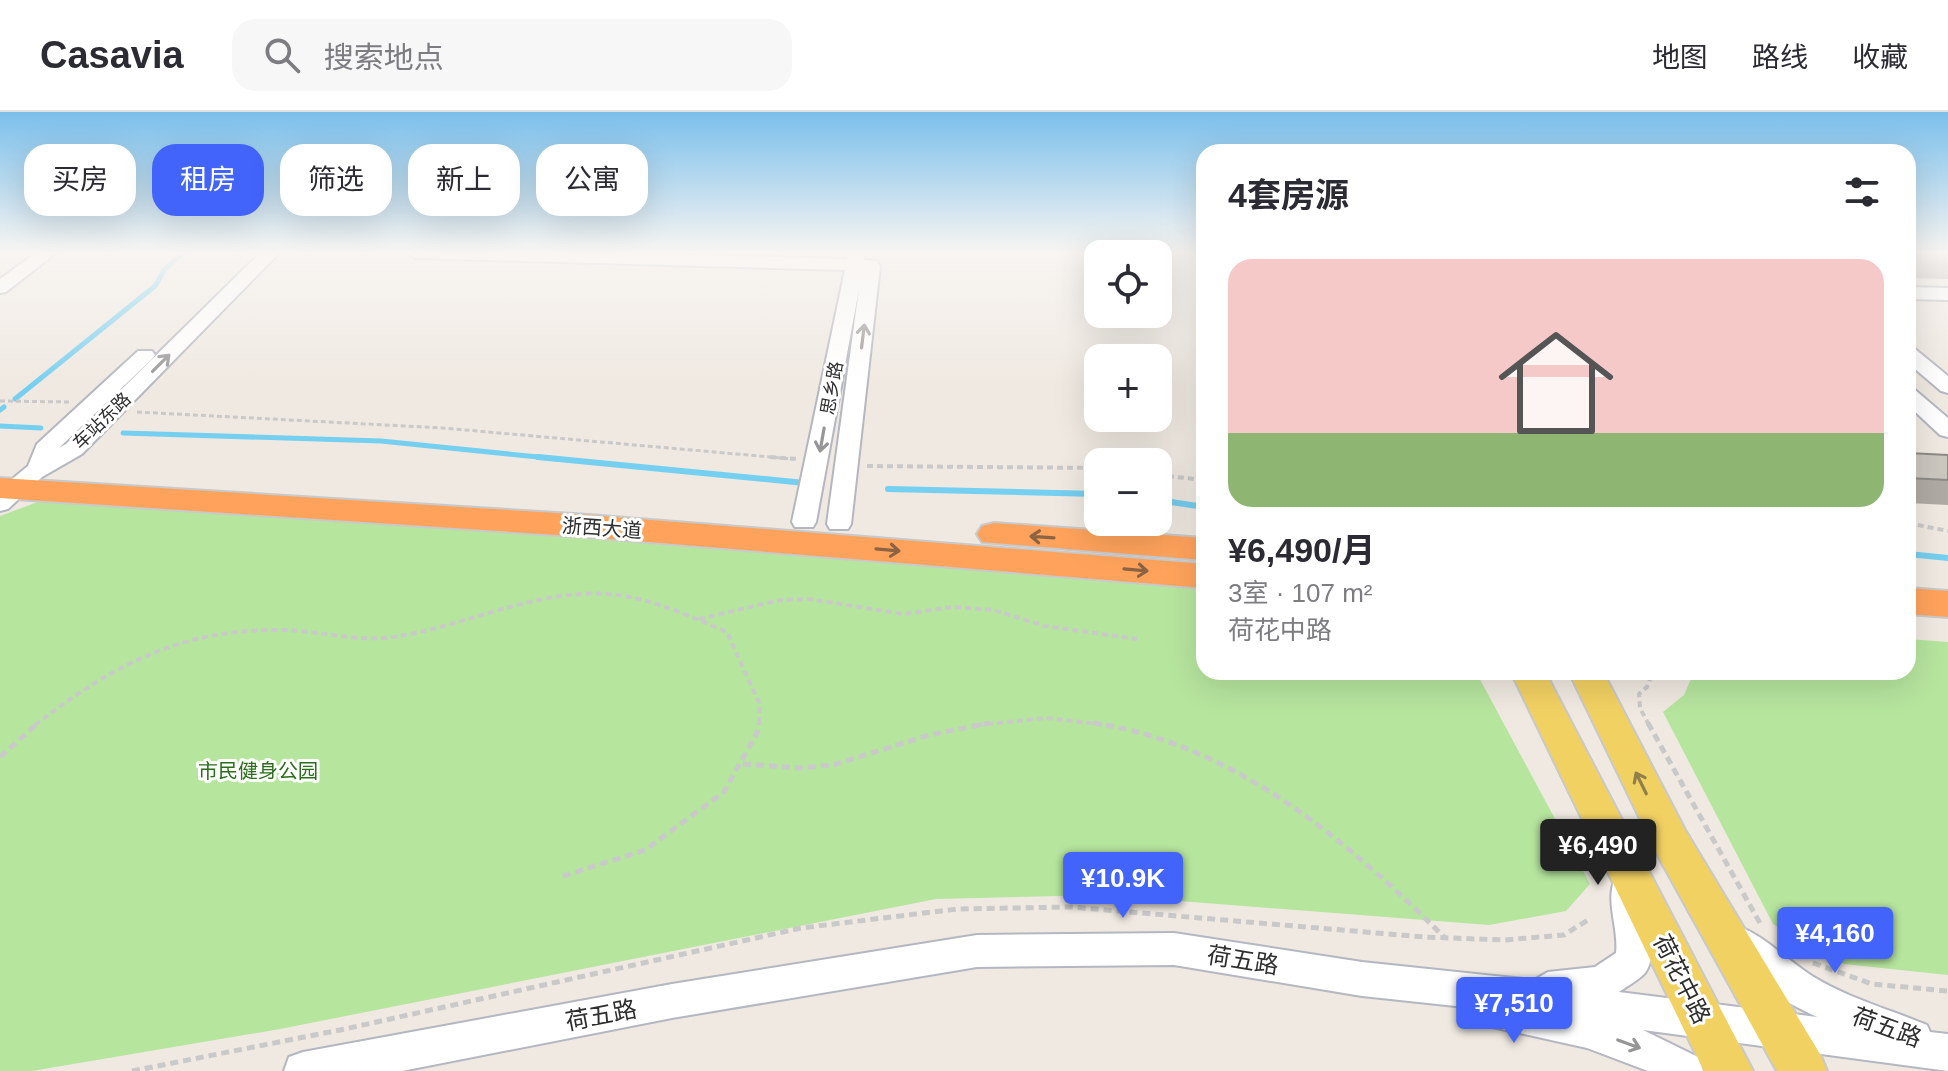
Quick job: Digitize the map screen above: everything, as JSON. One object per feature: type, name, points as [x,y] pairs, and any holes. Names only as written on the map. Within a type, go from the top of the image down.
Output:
[{"type":"highway","name":"浙西大道","points":[[10,482],[804,522],[1196,548]]},
{"type":"highway","name":"浙西大道","points":[[10,482],[1196,575]]},
{"type":"highway","points":[[1916,602],[1948,604]]},
{"type":"highway","points":[[1916,625],[1948,627]]},
{"type":"main road","name":"荷花中路","points":[[1532,680],[1729,1071]]},
{"type":"main road","points":[[1590,680],[1671,842],[1803,1071]]},
{"type":"street","name":"车站东路","points":[[10,482],[74,449],[105,406],[208,298]]},
{"type":"street","name":"车站东路","points":[[105,406],[222,298]]},
{"type":"street","name":"思乡路","points":[[804,522],[855,298]]},
{"type":"street","name":"思乡路","points":[[839,524],[861,298]]},
{"type":"street","points":[[1916,360],[1948,386]]},
{"type":"street","points":[[1916,386],[1948,386]]},
{"type":"street","points":[[1916,401],[1948,430]]},
{"type":"street","points":[[1497,993],[1601,983],[1632,962],[1635,939],[1620,858]]},
{"type":"street","name":"荷五路","points":[[1713,918],[1786,983],[1853,1016],[1948,1051]]},
{"type":"street","name":"荷五路","points":[[303,1071],[672,1001],[977,951],[1174,949],[1362,979],[1497,993],[1948,1051]]},
{"type":"street","points":[[1362,979],[1613,1038],[1661,1056],[1684,1071]]},
{"type":"street","points":[[1938,1071],[1948,1066]]},
{"type":"path","points":[[0,401],[105,406],[152,414],[443,428],[819,461]]},
{"type":"path","points":[[847,465],[1084,468]]},
{"type":"path","points":[[1172,477],[1196,479]]},
{"type":"path","points":[[1916,525],[1948,531]]},
{"type":"path","points":[[0,757],[49,716],[156,651],[188,639],[230,631],[288,630],[392,637],[535,601],[608,594],[636,599],[727,632],[760,705],[759,729],[743,764],[724,792],[645,850],[563,876]]},
{"type":"path","points":[[698,620],[780,600],[809,599],[903,614],[953,607],[993,610],[1045,626],[1137,639]]},
{"type":"path","points":[[1650,680],[1639,694],[1640,708],[1761,925],[1770,935]]},
{"type":"path","points":[[743,764],[789,769],[833,765],[937,732],[1010,719],[1057,718],[1143,735],[1204,758],[1274,793],[1363,861],[1416,907],[1445,938]]},
{"type":"path","points":[[1801,957],[1872,984],[1948,991]]},
{"type":"green space","name":"市民健身公园","points":[[43,500],[91,500],[1196,586],[1196,680],[1480,680],[1590,884],[1566,911],[1489,925],[1103,895],[936,899],[280,1029],[32,1071],[0,1071],[0,516]]},
{"type":"green space","points":[[1916,640],[1948,642],[1948,975],[1844,964],[1773,924],[1663,712],[1684,695],[1691,680],[1916,680]]},
{"type":"building","points":[[1916,453],[1948,455],[1948,480],[1916,478]]},
{"type":"waterway","points":[[15,399],[140,298]]},
{"type":"waterway","points":[[0,410],[4,407]]},
{"type":"waterway","points":[[0,426],[41,428]]},
{"type":"waterway","points":[[123,433],[381,441],[546,458]]},
{"type":"waterway","points":[[538,457],[546,458]]},
{"type":"waterway","points":[[546,458],[805,483]]},
{"type":"waterway","points":[[546,458],[558,459]]},
{"type":"waterway","points":[[888,489],[1084,494]]},
{"type":"waterway","points":[[1172,502],[1196,506]]},
{"type":"waterway","points":[[1916,555],[1948,558]]}]
